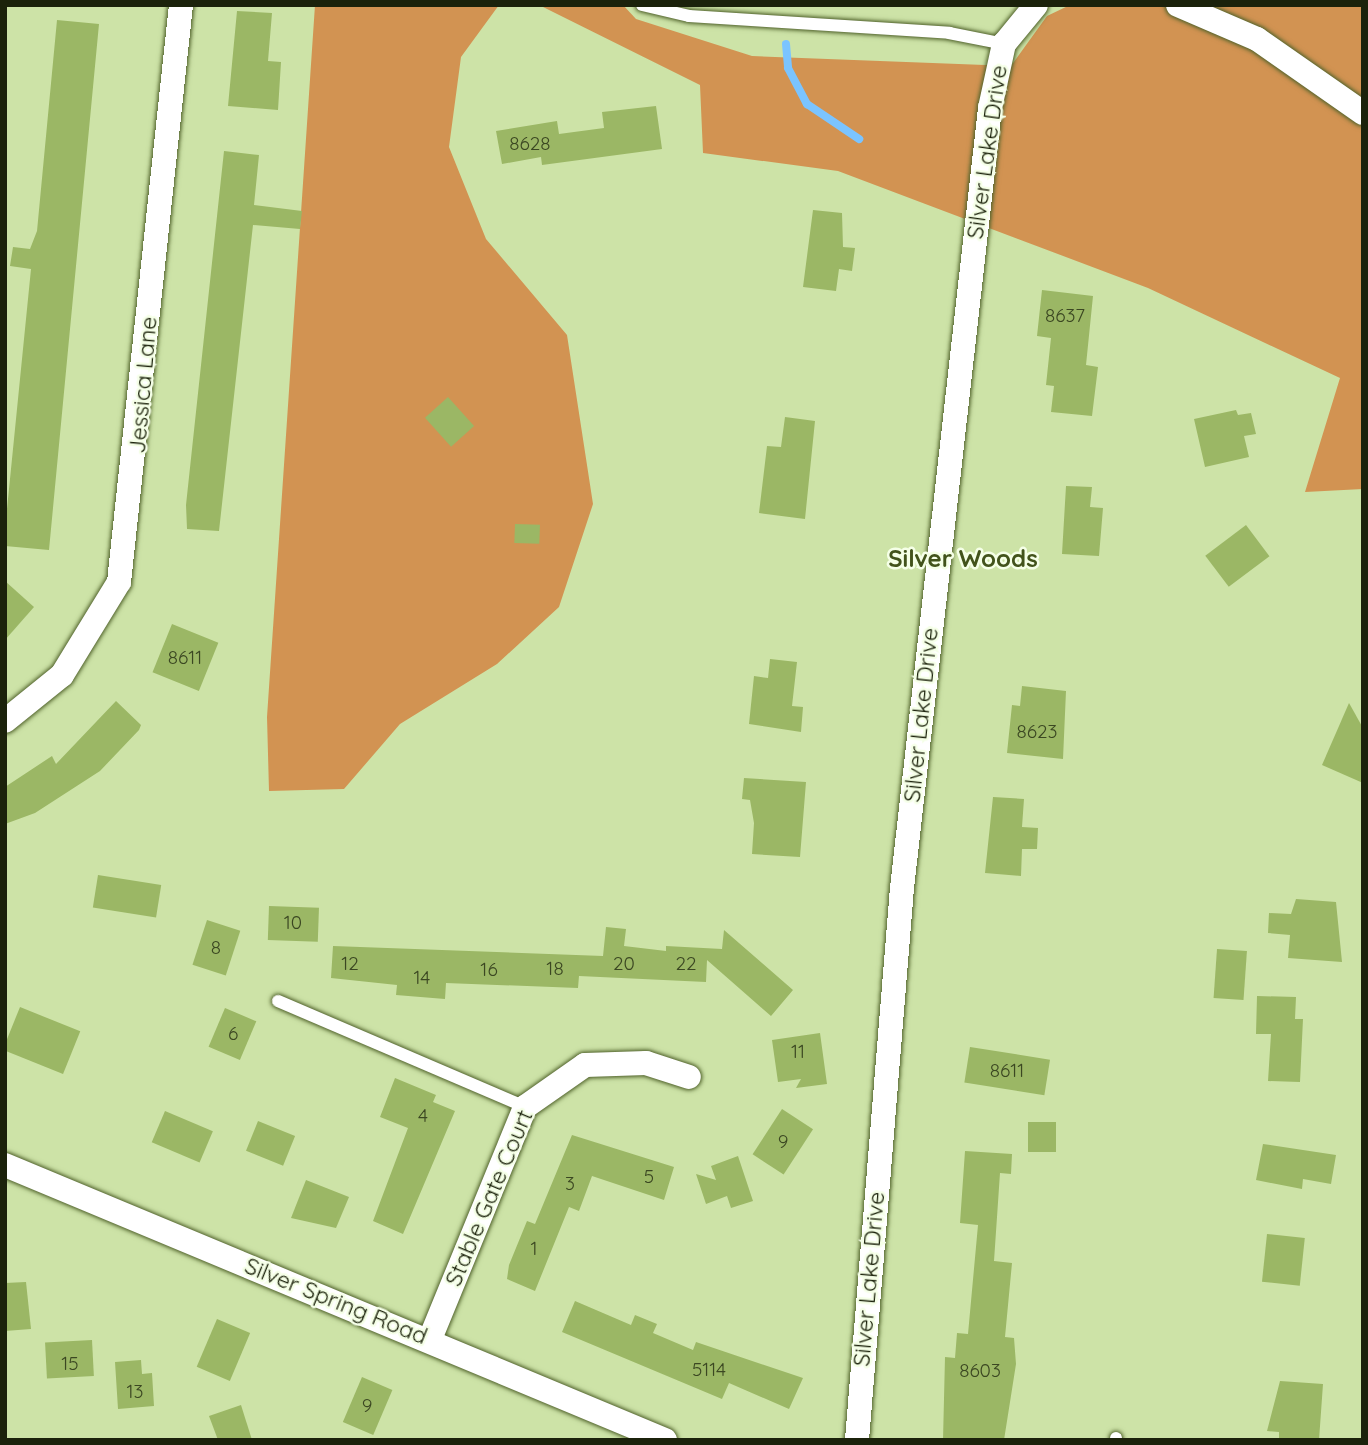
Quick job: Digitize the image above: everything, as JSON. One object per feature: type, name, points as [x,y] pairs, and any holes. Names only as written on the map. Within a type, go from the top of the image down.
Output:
[{"type":"street","name":"Jessica Lane","points":[[5,721],[80,652],[118,582],[125,558],[181,5]]},
{"type":"street","name":"Silver Lake Drive","points":[[858,1440],[902,888],[990,108],[1004,44],[1036,5]]},
{"type":"street","points":[[1178,5],[1257,39],[1363,113]]},
{"type":"street","name":"Stable Gate Court","points":[[430,1339],[525,1107],[585,1065],[646,1063],[689,1077]]},
{"type":"street","name":"Silver Spring Road","points":[[5,1165],[430,1339],[665,1440]]},
{"type":"lane","points":[[642,5],[689,16],[949,33],[1004,44]]},
{"type":"lane","points":[[278,1001],[525,1107]]},
{"type":"shaded area","points":[[315,5],[499,5],[461,57],[449,147],[486,239],[567,335],[593,504],[559,607],[497,664],[400,724],[344,789],[269,791],[267,717]]},
{"type":"shaded area","points":[[539,5],[623,5],[636,19],[752,56],[1011,66],[1047,16],[1070,5],[1363,5],[1363,489],[1305,492],[1340,378],[1148,288],[838,171],[703,153],[700,85]]},
{"type":"building","points":[[237,11],[272,13],[268,61],[281,62],[278,110],[228,106]]},
{"type":"building","points":[[57,20],[99,24],[49,550],[5,546],[5,529],[31,269],[10,266],[13,247],[30,249],[37,231]]},
{"type":"building","points":[[656,106],[662,149],[542,165],[541,157],[502,164],[496,131],[557,121],[559,134],[604,128],[602,112]]},
{"type":"building","points":[[224,151],[259,155],[254,205],[302,211],[300,229],[253,225],[219,531],[187,529],[186,505]]},
{"type":"building","points":[[813,210],[842,213],[843,247],[855,248],[852,271],[839,269],[836,291],[803,287]]},
{"type":"building","points":[[1042,290],[1093,296],[1086,365],[1098,367],[1092,416],[1051,412],[1054,386],[1046,385],[1051,338],[1037,336]]},
{"type":"building","points":[[448,397],[474,426],[451,447],[425,418]]},
{"type":"building","points":[[1236,410],[1238,415],[1251,413],[1256,434],[1244,436],[1249,457],[1205,467],[1194,419]]},
{"type":"building","points":[[785,417],[815,421],[805,519],[759,513],[767,446],[781,447]]},
{"type":"building","points":[[1066,486],[1092,487],[1090,507],[1103,508],[1099,556],[1062,554]]},
{"type":"building","points":[[515,524],[540,525],[539,544],[514,543]]},
{"type":"building","points":[[1246,525],[1269,556],[1229,587],[1205,556]]},
{"type":"building","points":[[5,581],[34,607],[5,640]]},
{"type":"building","points":[[172,624],[218,643],[199,691],[153,672]]},
{"type":"building","points":[[770,659],[797,662],[792,706],[803,707],[801,732],[749,724],[754,676],[768,678]]},
{"type":"building","points":[[1022,686],[1066,691],[1063,759],[1007,753],[1012,705],[1020,706]]},
{"type":"building","points":[[116,701],[141,725],[139,730],[100,771],[35,813],[5,824],[5,787],[52,756],[56,764]]},
{"type":"building","points":[[1349,703],[1363,728],[1363,783],[1322,765]]},
{"type":"building","points":[[744,778],[806,782],[800,857],[752,854],[754,823],[750,800],[742,799]]},
{"type":"building","points":[[993,797],[1024,799],[1022,827],[1038,828],[1037,849],[1022,849],[1021,876],[985,873]]},
{"type":"building","points":[[98,875],[161,885],[156,918],[93,908]]},
{"type":"building","points":[[1296,899],[1336,902],[1342,962],[1288,958],[1290,935],[1268,933],[1269,913],[1291,914]]},
{"type":"building","points":[[269,906],[319,908],[318,942],[268,940]]},
{"type":"building","points":[[207,920],[240,931],[226,976],[192,965]]},
{"type":"building","points":[[606,927],[626,929],[624,946],[666,951],[666,946],[722,949],[724,930],[793,990],[771,1016],[707,960],[706,982],[579,976],[578,988],[446,983],[445,999],[396,995],[397,985],[331,978],[333,946],[603,956]]},
{"type":"building","points":[[1217,949],[1247,951],[1244,1000],[1214,998]]},
{"type":"building","points":[[1257,996],[1296,997],[1295,1019],[1303,1019],[1300,1082],[1268,1081],[1271,1034],[1256,1034]]},
{"type":"building","points":[[20,1007],[80,1031],[63,1074],[5,1051]]},
{"type":"building","points":[[225,1008],[256,1021],[240,1060],[209,1047]]},
{"type":"building","points":[[820,1033],[827,1084],[796,1088],[801,1079],[778,1082],[772,1040]]},
{"type":"building","points":[[970,1047],[1050,1060],[1044,1095],[964,1083]]},
{"type":"building","points":[[395,1078],[436,1095],[433,1102],[455,1111],[403,1234],[373,1221],[408,1128],[380,1117]]},
{"type":"building","points":[[782,1109],[813,1129],[784,1174],[753,1154]]},
{"type":"building","points":[[165,1111],[213,1131],[200,1163],[152,1142]]},
{"type":"building","points":[[258,1121],[295,1136],[283,1166],[246,1151]]},
{"type":"building","points":[[1028,1122],[1056,1122],[1056,1152],[1028,1152]]},
{"type":"building","points":[[572,1135],[674,1167],[664,1200],[592,1176],[579,1211],[569,1207],[535,1291],[507,1279],[509,1265],[527,1221],[535,1224]]},
{"type":"building","points":[[1263,1144],[1336,1155],[1331,1184],[1303,1179],[1302,1189],[1256,1180]]},
{"type":"building","points":[[965,1151],[1012,1154],[1011,1174],[1000,1173],[994,1261],[1012,1263],[1005,1337],[1014,1338],[1016,1364],[1004,1440],[943,1440],[945,1357],[955,1358],[957,1333],[968,1334],[978,1225],[960,1223]]},
{"type":"building","points":[[738,1156],[753,1201],[731,1208],[727,1196],[706,1204],[696,1174],[716,1180],[711,1166]]},
{"type":"building","points":[[306,1180],[349,1197],[336,1228],[291,1218]]},
{"type":"building","points":[[1267,1234],[1305,1238],[1300,1286],[1262,1282]]},
{"type":"building","points":[[26,1282],[31,1329],[5,1331],[5,1283]]},
{"type":"building","points":[[575,1301],[631,1325],[635,1315],[657,1324],[653,1333],[693,1350],[696,1342],[803,1378],[789,1409],[729,1383],[722,1399],[562,1332]]},
{"type":"building","points":[[217,1319],[250,1333],[230,1381],[197,1367]]},
{"type":"building","points":[[92,1340],[94,1376],[47,1378],[45,1342]]},
{"type":"building","points":[[141,1360],[142,1374],[152,1373],[154,1406],[118,1409],[115,1362]]},
{"type":"building","points":[[362,1377],[392,1390],[373,1435],[343,1422]]},
{"type":"building","points":[[1280,1381],[1323,1384],[1319,1440],[1279,1440],[1279,1432],[1267,1431]]},
{"type":"building","points":[[241,1405],[252,1440],[218,1440],[209,1416]]},
{"type":"waterway","points":[[786,44],[788,68],[807,104],[859,139]]},
{"type":"district","name":"Silver Woods","points":[[963,559]]}]
